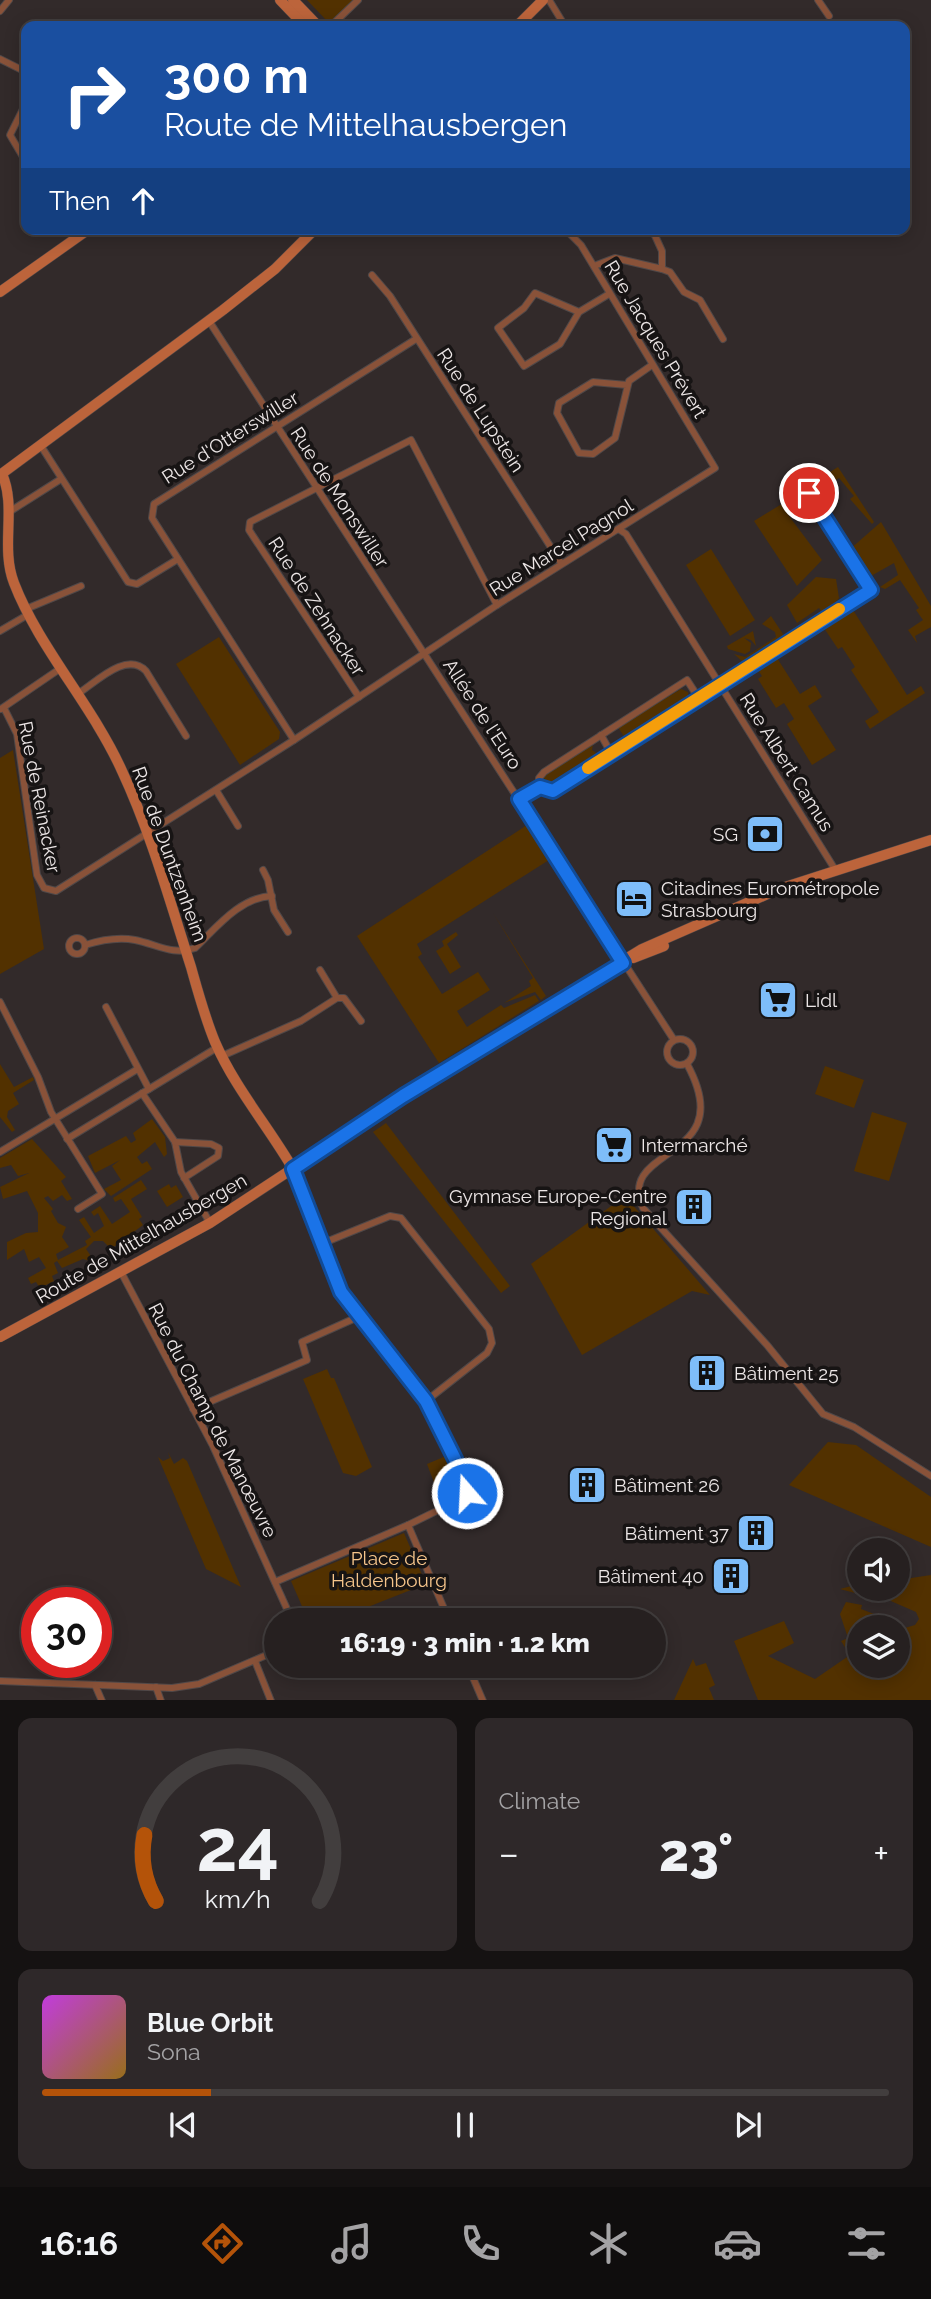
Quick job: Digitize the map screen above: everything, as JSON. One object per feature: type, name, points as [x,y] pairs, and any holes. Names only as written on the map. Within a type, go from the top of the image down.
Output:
[{"type":"main road","points":[[280,0],[300,21]]},
{"type":"main road","points":[[293,0],[313,21]]},
{"type":"main road","points":[[523,21],[546,0]]},
{"type":"main road","points":[[0,292],[73,235]]},
{"type":"main road","points":[[1,474],[209,321],[275,269],[309,235]]},
{"type":"main road","name":"Rue de Duntzenheim","points":[[1,474],[9,491],[4,556],[13,582],[121,769],[147,835],[220,1052],[293,1169]]},
{"type":"main road","name":"Rue de Duntzenheim","points":[[0,498],[7,513]]},
{"type":"main road","name":"Route de Mittelhausbergen","points":[[0,1337],[210,1223],[403,1096],[627,961],[642,949],[779,889],[931,839]]},
{"type":"street","points":[[336,21],[358,0]]},
{"type":"street","points":[[546,0],[561,21]]},
{"type":"street","points":[[818,0],[829,16]]},
{"type":"street","points":[[0,11],[6,1]]},
{"type":"street","points":[[0,59],[21,70]]},
{"type":"street","points":[[21,113],[10,135],[21,154]]},
{"type":"street","name":"Rue Jacques Prévert","points":[[571,235],[594,266],[715,468]]},
{"type":"street","points":[[655,235],[662,251],[662,269]]},
{"type":"street","points":[[594,266],[610,257],[670,272],[684,292],[700,300],[723,339]]},
{"type":"street","name":"Rue de Lupstein","points":[[372,275],[390,296],[561,563]]},
{"type":"street","points":[[579,312],[535,293],[520,311],[498,328],[521,365],[526,365],[559,344],[579,312],[609,294]]},
{"type":"street","name":"Rue de Monswiller","points":[[209,321],[425,654]]},
{"type":"street","name":"Rue d'Otterswiller","points":[[294,740],[152,518],[154,504],[416,339]]},
{"type":"street","points":[[627,385],[593,382],[559,403],[559,418],[579,453],[593,454],[615,438],[627,385],[632,377],[652,365]]},
{"type":"street","points":[[315,488],[406,441],[413,441],[497,605]]},
{"type":"street","points":[[41,446],[131,584],[137,584],[178,559]]},
{"type":"street","name":"Rue Marcel Pagnol","points":[[47,889],[63,888],[294,740],[561,563],[620,530],[715,468]]},
{"type":"street","points":[[7,513],[61,479]]},
{"type":"street","name":"Rue de Zehnacker","points":[[315,488],[250,522],[249,530],[359,697]]},
{"type":"street","points":[[519,799],[540,787],[553,791],[719,683],[871,590],[809,493]]},
{"type":"street","name":"Rue Albert Camus","points":[[620,530],[626,534],[836,871]]},
{"type":"street","points":[[0,631],[28,612],[81,586]]},
{"type":"street","name":"Allée de l'Euro","points":[[425,654],[627,961],[674,1040]]},
{"type":"street","points":[[79,693],[126,663],[138,664],[146,671],[186,736]]},
{"type":"street","points":[[2,709],[63,667]]},
{"type":"street","points":[[540,787],[539,778],[544,772],[687,680],[698,697]]},
{"type":"street","name":"Rue de Reinacker","points":[[2,709],[15,728],[37,875],[41,885],[47,889]]},
{"type":"street","points":[[601,735],[611,753]]},
{"type":"street","points":[[216,790],[238,825]]},
{"type":"street","points":[[263,870],[274,910],[288,932]]},
{"type":"street","points":[[85,945],[126,939],[186,951],[195,947],[255,898],[272,896]]},
{"type":"street","points":[[320,970],[337,998]]},
{"type":"street","points":[[67,1139],[145,1091],[220,1052],[301,1021],[337,998],[344,998],[361,1021]]},
{"type":"street","points":[[0,1002],[38,1077],[55,1119],[102,1194],[78,1209]]},
{"type":"street","points":[[106,1007],[145,1091],[174,1142],[184,1178],[210,1223]]},
{"type":"street","name":"Allée de l'Euro","points":[[682,1039],[692,1047],[693,1055],[687,1064],[675,1065],[669,1060],[666,1051],[674,1040],[682,1039]]},
{"type":"street","name":"Allée de l'Euro","points":[[687,1064],[701,1093],[699,1122],[683,1143],[646,1172],[639,1191],[640,1200],[653,1220],[767,1345],[816,1407],[834,1421],[854,1427],[931,1476]]},
{"type":"street","points":[[0,1152],[136,1070]]},
{"type":"street","points":[[174,1142],[211,1144],[219,1148],[218,1156],[184,1178]]},
{"type":"street","points":[[287,1608],[275,1582],[408,1525],[467,1493],[468,1485],[426,1401],[341,1292],[293,1169]]},
{"type":"street","points":[[321,1244],[390,1216],[401,1218],[489,1329],[492,1343],[487,1353],[426,1401]]},
{"type":"street","name":"Rue du Champ de Manœuvre","points":[[121,1272],[193,1409],[275,1582]]},
{"type":"street","points":[[193,1409],[307,1360],[302,1342],[360,1316]]},
{"type":"street","points":[[408,1525],[443,1608]]},
{"type":"street","points":[[0,1681],[156,1688],[199,1684],[264,1657]]},
{"type":"street","points":[[255,1661],[271,1700]]},
{"type":"street","points":[[473,1678],[483,1700]]},
{"type":"street","points":[[95,1685],[102,1700]]},
{"type":"street","points":[[156,1688],[161,1700]]},
{"type":"green space","points":[[307,0],[354,0],[331,21],[327,21]]},
{"type":"green space","points":[[838,467],[874,522],[872,524],[850,499],[854,496],[839,478],[823,488],[826,494],[824,498],[814,482]]},
{"type":"green space","points":[[785,502],[790,509],[786,512],[822,560],[797,586],[754,521]]},
{"type":"green space","points":[[881,522],[931,606],[931,627],[915,636],[917,643],[908,630],[923,620],[916,610],[919,608],[900,580],[885,589],[880,587],[898,575],[894,563],[871,576],[875,583],[872,585],[849,550]]},
{"type":"green space","points":[[711,549],[755,620],[730,636],[686,565]]},
{"type":"green space","points":[[816,577],[836,579],[839,598],[829,610],[821,611],[819,608],[797,623],[787,605]]},
{"type":"green space","points":[[853,610],[907,695],[921,686],[925,693],[870,729],[865,721],[879,712],[851,670],[855,667],[842,647],[838,649],[824,628]]},
{"type":"green space","points":[[771,616],[785,637],[744,663],[734,654],[745,657],[776,637],[775,632],[762,624]]},
{"type":"green space","points":[[753,631],[756,646],[751,640],[744,638],[751,643],[750,651],[745,654],[728,649],[727,646]]},
{"type":"green space","points":[[219,637],[280,732],[279,739],[240,765],[176,664]]},
{"type":"green space","points":[[777,658],[800,694],[815,685],[822,697],[808,706],[836,750],[812,765],[787,724],[794,719],[784,703],[776,708],[758,679],[762,676],[758,670]]},
{"type":"green space","points":[[681,689],[688,692],[688,701],[626,740],[618,727]]},
{"type":"green space","points":[[593,744],[592,750],[601,756],[599,759],[553,788],[545,785],[544,776]]},
{"type":"green space","points":[[13,750],[44,949],[0,974],[0,758]]},
{"type":"green space","points":[[527,825],[549,860],[417,944],[422,954],[418,957],[442,994],[478,972],[490,990],[457,1011],[467,1027],[501,1005],[504,1008],[535,995],[539,1001],[439,1063],[357,936]]},
{"type":"green space","points":[[493,913],[546,996],[541,1000],[535,992],[504,1003],[531,986],[529,981],[533,978]]},
{"type":"green space","points":[[456,932],[458,935],[447,944],[461,967],[450,974],[436,951],[444,946],[442,941]]},
{"type":"green space","points":[[0,1064],[14,1087],[33,1077],[34,1080],[13,1093],[19,1104],[8,1111],[7,1117],[15,1130],[12,1132],[0,1117]]},
{"type":"green space","points":[[825,1066],[864,1080],[854,1108],[815,1094]]},
{"type":"green space","points":[[872,1112],[907,1123],[889,1181],[854,1171]]},
{"type":"green space","points":[[152,1119],[165,1137],[167,1154],[164,1157],[155,1142],[137,1157],[142,1164],[147,1161],[152,1169],[111,1196],[104,1189],[121,1180],[112,1166],[120,1160],[95,1173],[88,1156],[126,1136],[131,1143],[136,1140],[133,1133]]},
{"type":"green space","points":[[386,1123],[510,1286],[501,1293],[373,1132]]},
{"type":"green space","points":[[32,1139],[66,1177],[61,1181],[72,1199],[67,1201],[62,1195],[53,1201],[48,1196],[44,1198],[53,1209],[51,1211],[58,1223],[66,1227],[62,1237],[69,1247],[56,1254],[58,1260],[87,1245],[85,1241],[91,1237],[79,1220],[84,1217],[94,1233],[104,1226],[98,1213],[94,1216],[91,1212],[100,1206],[112,1224],[130,1212],[121,1199],[115,1202],[113,1198],[141,1180],[147,1189],[131,1199],[142,1217],[139,1219],[143,1225],[111,1249],[103,1241],[94,1241],[86,1249],[93,1259],[90,1261],[83,1259],[62,1268],[57,1261],[54,1263],[58,1273],[52,1276],[54,1281],[40,1288],[36,1282],[31,1284],[28,1278],[46,1268],[39,1257],[29,1262],[24,1249],[7,1260],[7,1242],[26,1233],[38,1232],[38,1213],[27,1191],[3,1199],[0,1187],[29,1173],[18,1176],[11,1165],[0,1168],[0,1158]]},
{"type":"green space","points":[[169,1184],[171,1188],[176,1185],[183,1197],[167,1207],[157,1191]]},
{"type":"green space","points":[[625,1196],[710,1295],[692,1291],[582,1355],[531,1264]]},
{"type":"green space","points":[[327,1369],[331,1378],[334,1378],[372,1467],[356,1476],[343,1473],[303,1379]]},
{"type":"green space","points":[[828,1442],[856,1445],[931,1497],[931,1547],[789,1485]]},
{"type":"green space","points":[[168,1452],[174,1464],[183,1458],[187,1461],[241,1587],[206,1569],[158,1457],[163,1461],[170,1458]]},
{"type":"green space","points":[[446,1456],[458,1485],[438,1493],[427,1464]]},
{"type":"green space","name":"Place de Haldenbourg","points":[[404,1533],[426,1584],[365,1608],[303,1608],[291,1581]]},
{"type":"green space","points":[[931,1575],[931,1700],[758,1700],[734,1641],[784,1621],[794,1643],[768,1656],[815,1679],[847,1657],[847,1678],[910,1678],[910,1626],[919,1619],[916,1612],[891,1601],[910,1601],[910,1578]]},
{"type":"green space","points":[[846,1602],[862,1605],[861,1609],[877,1615],[847,1615],[847,1635],[840,1614]]},
{"type":"green space","points":[[847,1638],[847,1650],[841,1641]]},
{"type":"green space","points":[[693,1659],[696,1666],[706,1663],[715,1685],[709,1688],[714,1700],[674,1700]]},
{"type":"slow traffic","points":[[588,768],[839,609]]},
{"type":"place","name":"SG","points":[[765,834]]},
{"type":"place","name":"Citadines Eurométropole Strasbourg","points":[[634,899]]},
{"type":"place","name":"Lidl","points":[[778,1000]]},
{"type":"place","name":"Intermarché","points":[[614,1145]]},
{"type":"place","name":"Gymnase Europe-Centre Regional","points":[[694,1207]]},
{"type":"place","name":"Bâtiment 25","points":[[707,1373]]},
{"type":"place","name":"Bâtiment 26","points":[[587,1485]]},
{"type":"place","name":"Bâtiment 37","points":[[756,1533]]},
{"type":"place","name":"Bâtiment 40","points":[[731,1576]]},
{"type":"route","points":[[467,1493],[468,1485],[426,1401],[341,1292],[293,1169],[531,1016],[623,963],[519,799],[540,787],[553,791],[719,683],[871,590],[809,493]]}]
